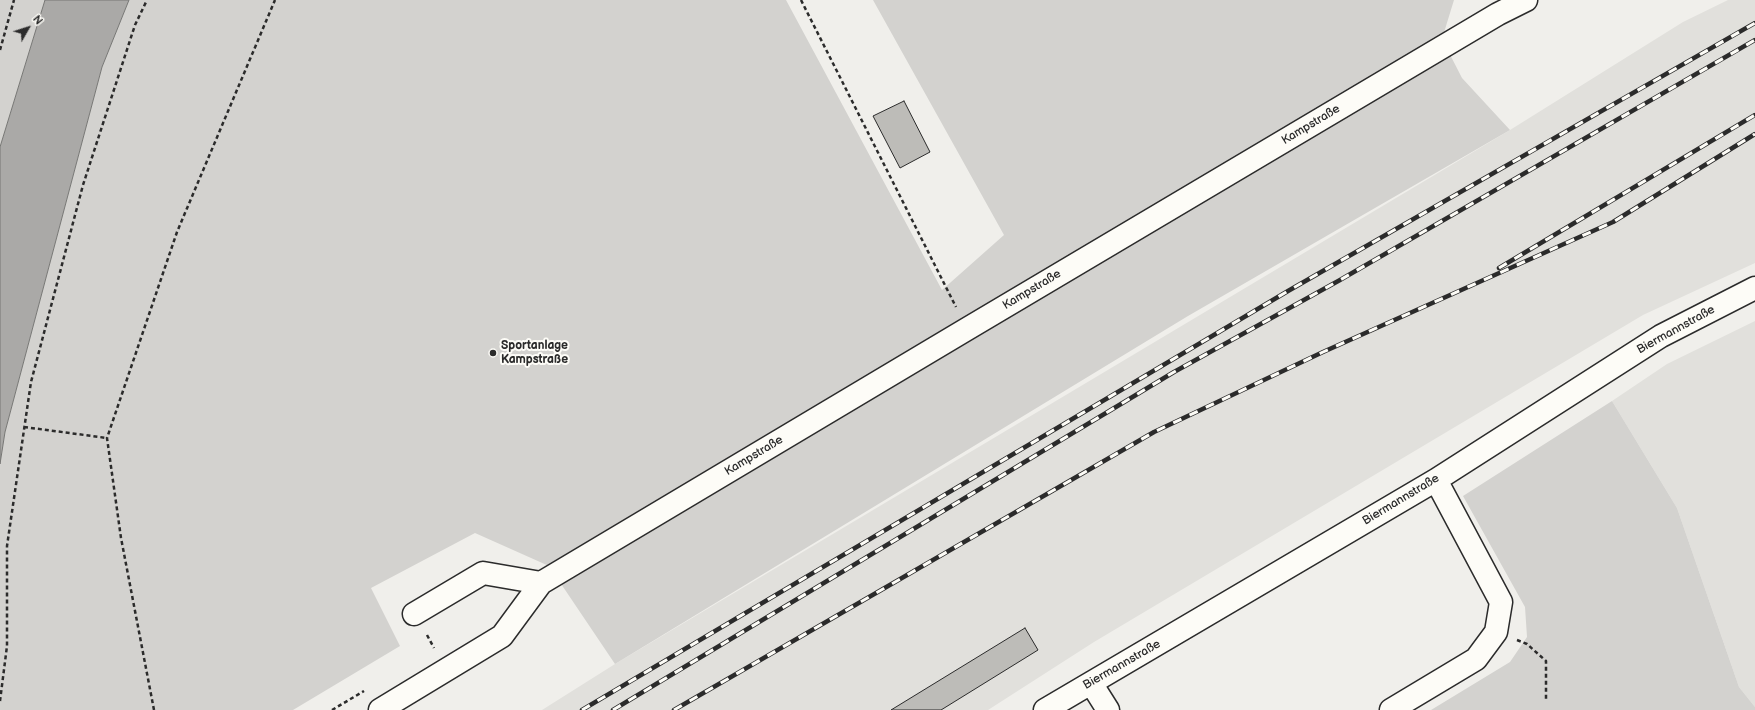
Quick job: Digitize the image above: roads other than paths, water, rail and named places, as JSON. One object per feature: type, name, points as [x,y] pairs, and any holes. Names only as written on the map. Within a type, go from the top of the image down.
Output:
[{"type":"street","name":"Kampstraße","points":[[541,583],[967,328],[1494,7],[1526,0]]},
{"type":"street","name":"Biermannstraße","points":[[1045,710],[1436,480],[1661,336],[1755,288]]},
{"type":"street","points":[[1391,710],[1476,659],[1496,632],[1501,602],[1436,480]]},
{"type":"street","points":[[380,710],[502,636],[541,583],[483,573],[414,614]]},
{"type":"street","points":[[1091,683],[1108,710]]},
{"type":"railway","points":[[582,710],[1288,291],[1755,23]]},
{"type":"railway","points":[[613,710],[1174,372],[1340,280],[1755,40]]},
{"type":"railway","points":[[1499,268],[1755,115]]},
{"type":"railway","points":[[674,710],[1154,432],[1323,352],[1613,222],[1755,134]]},
{"type":"place","name":"Sportanlage Kampstraße","points":[[493,353]]}]
